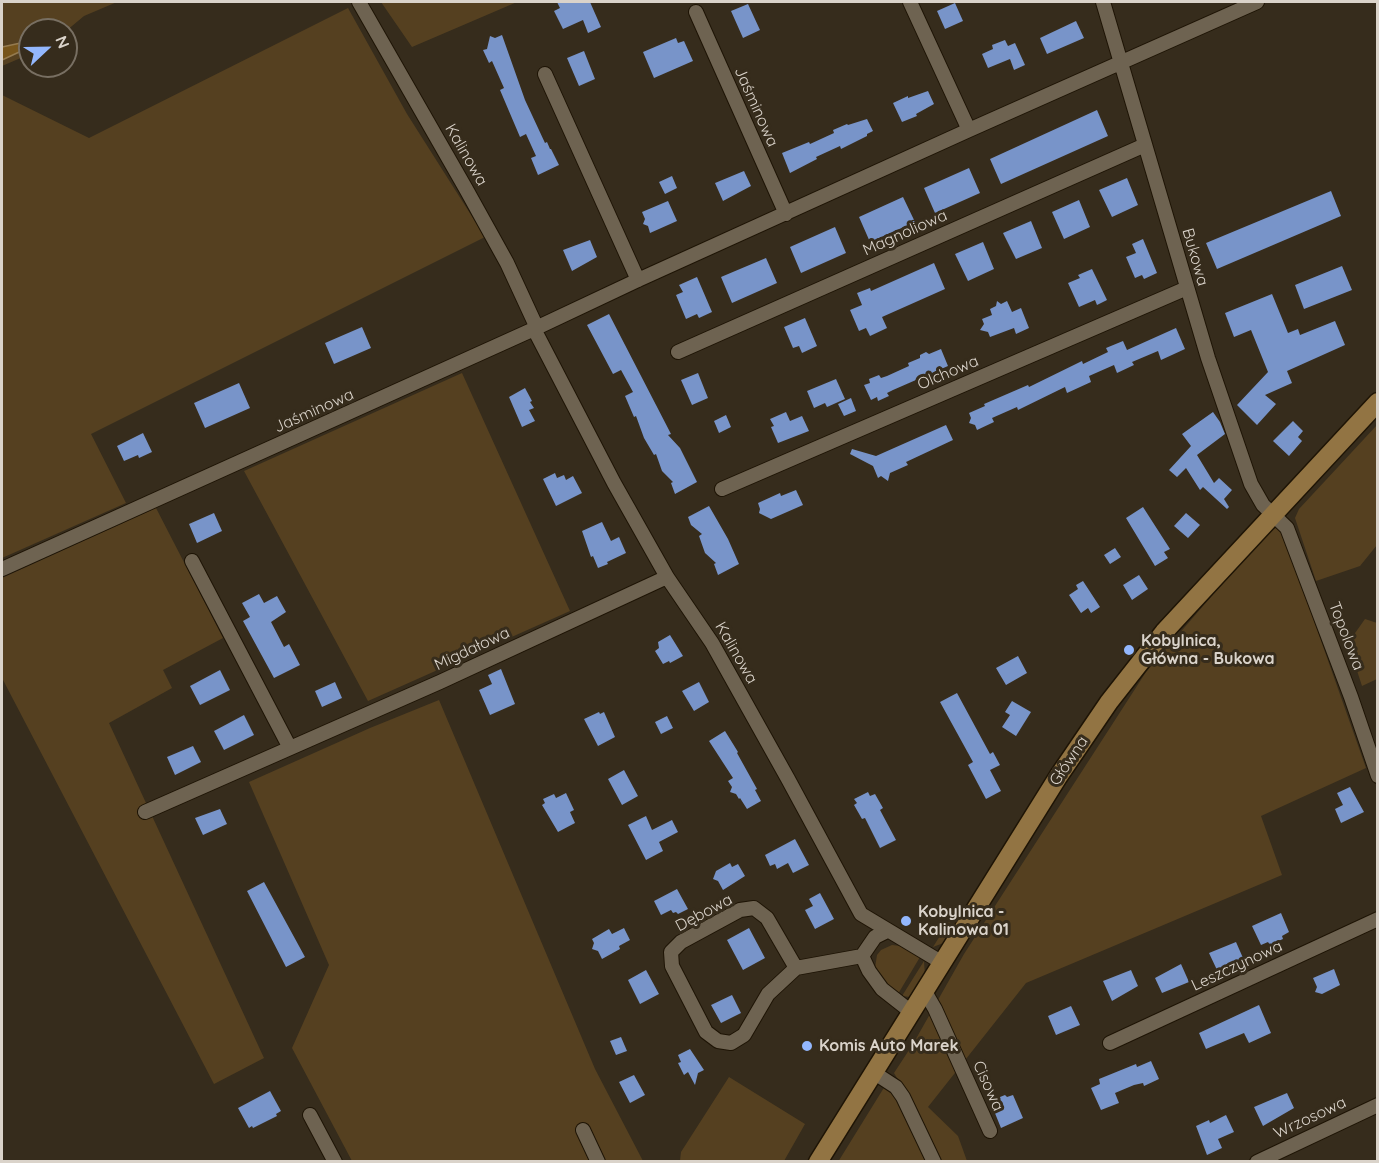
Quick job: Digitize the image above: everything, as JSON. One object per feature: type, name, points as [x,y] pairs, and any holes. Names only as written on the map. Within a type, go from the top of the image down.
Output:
[{"type":"main road","name":"Główna","points":[[818,1161],[1058,777],[1109,702],[1164,632],[1377,402]]},
{"type":"street","name":"Kalinowa","points":[[359,2],[507,263],[535,329],[614,483],[667,577],[712,643],[861,914],[941,962]]},
{"type":"street","points":[[910,2],[969,130]]},
{"type":"street","name":"Bukowa","points":[[1103,2],[1187,288],[1251,484],[1263,505],[1273,513]]},
{"type":"street","name":"Jaśminowa","points":[[2,569],[969,130],[1257,2]]},
{"type":"street","name":"Jaśminowa","points":[[696,12],[786,214]]},
{"type":"street","points":[[545,74],[638,280]]},
{"type":"street","name":"Magnoliowa","points":[[678,352],[1145,145]]},
{"type":"street","name":"Olchowa","points":[[722,489],[1187,288]]},
{"type":"street","name":"Topolowa","points":[[1273,513],[1287,528],[1375,761],[1377,776]]},
{"type":"street","points":[[192,561],[290,748]]},
{"type":"street","name":"Migdałowa","points":[[146,812],[450,677],[667,577]]},
{"type":"street","name":"Dębowa","points":[[754,908],[767,918],[796,968],[768,994],[744,1035],[731,1043],[718,1041],[706,1032],[672,966],[671,952],[681,942],[740,910],[754,908]]},
{"type":"street","name":"Leszczynowa","points":[[1110,1044],[1377,919]]},
{"type":"street","points":[[796,968],[862,956],[875,937],[887,931]]},
{"type":"street","points":[[862,956],[882,989],[910,1011]]},
{"type":"street","name":"Cisowa","points":[[924,990],[936,1009],[990,1131]]},
{"type":"street","points":[[873,1072],[896,1087],[903,1096],[934,1161]]},
{"type":"street","name":"Wrzosowa","points":[[1257,1161],[1377,1105]]},
{"type":"street","points":[[310,1115],[335,1161]]},
{"type":"street","points":[[583,1130],[598,1161]]},
{"type":"shaded area","points":[[2,2],[117,2],[84,16],[78,21],[78,18],[18,18],[18,59],[2,66]]},
{"type":"shaded area","points":[[381,2],[517,2],[412,47]]},
{"type":"shaded area","points":[[348,8],[407,114],[485,237],[91,434],[126,503],[2,558],[2,95],[89,138]]},
{"type":"shaded area","points":[[18,44],[18,53],[2,60],[2,47]]},
{"type":"shaded area","points":[[462,373],[570,611],[368,701],[244,471]]},
{"type":"shaded area","points":[[1377,425],[1377,545],[1360,566],[1316,581],[1295,518],[1299,509]]},
{"type":"shaded area","points":[[156,508],[223,638],[163,670],[172,688],[109,723],[264,1058],[214,1084],[2,678],[2,578]]},
{"type":"shaded area","points":[[1276,528],[1282,530],[1366,768],[1261,816],[1282,875],[1026,983],[928,1107],[958,1136],[967,1161],[941,1161],[894,1073],[964,954],[1146,672],[1267,532]]},
{"type":"shaded area","points":[[1365,619],[1377,623],[1377,679],[1362,686],[1348,643]]},
{"type":"shaded area","points":[[439,700],[595,1069],[643,1161],[352,1161],[292,1048],[329,965],[249,782]]},
{"type":"shaded area","points":[[953,915],[956,924],[946,942],[933,947]]},
{"type":"shaded area","points":[[892,945],[900,946],[920,957],[898,994],[884,981],[875,968],[877,955],[881,950]]},
{"type":"shaded area","points":[[924,961],[925,976],[914,994],[910,997],[902,996]]},
{"type":"shaded area","points":[[729,1077],[805,1124],[784,1161],[680,1161],[681,1152]]},
{"type":"shaded area","points":[[885,1086],[901,1104],[928,1162],[838,1162]]},
{"type":"building","points":[[557,2],[590,2],[601,27],[588,33],[583,20],[563,29],[554,11],[560,8]]},
{"type":"building","points":[[955,3],[963,21],[945,29],[937,11]]},
{"type":"building","points":[[748,4],[760,30],[743,38],[731,11]]},
{"type":"building","points":[[1076,21],[1084,38],[1047,54],[1040,38]]},
{"type":"building","points":[[502,35],[525,100],[545,143],[547,142],[559,165],[538,175],[531,158],[536,156],[526,134],[520,137],[500,90],[504,88],[492,61],[489,63],[483,50],[487,49],[490,36],[495,38]]},
{"type":"building","points":[[676,38],[678,43],[684,41],[693,61],[654,78],[643,52]]},
{"type":"building","points":[[1005,40],[1008,46],[1015,43],[1025,65],[1014,70],[1010,59],[988,68],[982,54],[993,49],[992,45]]},
{"type":"building","points":[[584,51],[595,79],[579,86],[567,58]]},
{"type":"building","points":[[928,91],[934,104],[916,114],[917,116],[902,122],[893,103]]},
{"type":"building","points":[[1097,110],[1108,136],[1001,184],[990,159]]},
{"type":"building","points":[[867,119],[873,131],[867,136],[841,149],[840,146],[816,157],[817,159],[790,173],[782,153],[809,142],[810,144],[847,124]]},
{"type":"building","points":[[969,168],[980,193],[935,213],[924,188]]},
{"type":"building","points":[[744,171],[751,186],[723,201],[715,183]]},
{"type":"building","points":[[672,176],[677,188],[665,194],[659,182]]},
{"type":"building","points":[[1127,178],[1138,205],[1112,217],[1099,190]]},
{"type":"building","points":[[1331,191],[1341,216],[1217,269],[1206,243]]},
{"type":"building","points":[[903,197],[915,222],[870,242],[859,217]]},
{"type":"building","points":[[1079,200],[1090,227],[1064,239],[1052,212]]},
{"type":"building","points":[[668,201],[677,221],[650,233],[648,226],[643,224],[645,219],[642,212]]},
{"type":"building","points":[[1031,221],[1042,248],[1016,259],[1003,233]]},
{"type":"building","points":[[835,227],[846,253],[801,273],[790,247]]},
{"type":"building","points":[[1143,239],[1157,273],[1144,279],[1142,275],[1135,278],[1126,257],[1136,253],[1132,244]]},
{"type":"building","points":[[590,240],[597,257],[572,271],[563,250]]},
{"type":"building","points":[[983,242],[994,269],[968,281],[955,254]]},
{"type":"building","points":[[766,258],[777,283],[732,303],[721,277]]},
{"type":"building","points":[[934,263],[945,289],[882,317],[887,328],[870,336],[866,328],[859,331],[850,310],[862,305],[857,293],[870,288],[871,291]]},
{"type":"building","points":[[1342,266],[1352,290],[1304,309],[1295,285]]},
{"type":"building","points":[[1092,269],[1107,300],[1097,305],[1095,300],[1079,307],[1068,283],[1080,278],[1078,275]]},
{"type":"building","points":[[697,277],[712,312],[699,318],[697,314],[686,319],[676,295],[683,292],[679,285]]},
{"type":"building","points":[[1272,294],[1288,333],[1298,329],[1300,335],[1335,321],[1345,345],[1287,371],[1292,383],[1265,395],[1276,404],[1257,425],[1237,405],[1268,372],[1251,330],[1234,337],[1225,313]]},
{"type":"building","points":[[997,301],[1001,304],[1007,301],[1012,312],[1021,308],[1029,328],[1016,334],[1014,328],[990,337],[988,332],[980,330],[984,324],[982,319],[992,315],[990,309],[996,306]]},
{"type":"building","points":[[609,314],[671,434],[668,435],[680,448],[697,482],[675,494],[671,483],[673,482],[662,471],[656,454],[654,455],[644,438],[625,396],[633,392],[621,370],[613,374],[587,325]]},
{"type":"building","points":[[805,318],[817,346],[802,353],[799,346],[793,348],[784,327]]},
{"type":"building","points":[[362,327],[371,348],[334,364],[325,343]]},
{"type":"building","points":[[1176,328],[1185,349],[1161,360],[1158,351],[1132,362],[1134,365],[1117,373],[1114,365],[1089,376],[1091,382],[1067,393],[1065,387],[1018,410],[1017,407],[992,418],[994,422],[977,430],[975,425],[969,423],[971,418],[969,413],[985,406],[984,404],[1028,385],[1029,387],[1082,361],[1083,364],[1108,352],[1106,348],[1123,341],[1127,350]]},
{"type":"building","points":[[941,349],[948,366],[887,393],[889,396],[878,401],[877,397],[871,400],[864,385],[870,383],[869,379],[879,375],[881,378],[887,376],[909,366],[908,363],[920,358],[920,355],[926,352],[929,354]]},
{"type":"building","points":[[698,373],[708,398],[692,405],[681,380]]},
{"type":"building","points":[[836,379],[845,399],[827,407],[825,403],[814,408],[807,391]]},
{"type":"building","points":[[239,383],[250,408],[205,428],[194,403]]},
{"type":"building","points":[[525,388],[532,401],[530,402],[534,408],[529,410],[535,421],[522,427],[509,397]]},
{"type":"building","points":[[851,398],[856,411],[844,416],[838,404]]},
{"type":"building","points":[[786,412],[790,421],[802,416],[809,431],[778,443],[770,419]]},
{"type":"building","points":[[1213,412],[1225,434],[1197,455],[1214,483],[1219,478],[1232,490],[1224,499],[1229,507],[1227,509],[1203,487],[1200,490],[1186,468],[1177,477],[1169,470],[1191,446],[1182,434]]},
{"type":"building","points":[[726,415],[731,427],[719,433],[714,421]]},
{"type":"building","points":[[1293,421],[1303,431],[1298,437],[1302,441],[1289,456],[1273,441]]},
{"type":"building","points":[[946,425],[953,440],[906,462],[908,465],[890,473],[888,481],[881,476],[878,478],[873,466],[850,454],[852,449],[876,456]]},
{"type":"building","points":[[143,433],[152,452],[124,461],[117,446]]},
{"type":"building","points":[[555,473],[557,478],[564,475],[566,480],[573,476],[582,493],[556,506],[543,479]]},
{"type":"building","points":[[796,490],[803,505],[771,519],[759,513],[758,503],[780,493],[781,496]]},
{"type":"building","points":[[709,506],[739,564],[718,575],[714,564],[716,563],[705,553],[699,536],[702,534],[691,525],[688,517]]},
{"type":"building","points":[[1143,507],[1170,549],[1164,552],[1168,558],[1155,566],[1126,518]]},
{"type":"building","points":[[214,513],[222,531],[197,543],[189,524]]},
{"type":"building","points":[[1186,513],[1200,525],[1188,538],[1174,526]]},
{"type":"building","points":[[602,522],[611,541],[619,537],[626,553],[598,568],[593,556],[591,557],[582,531]]},
{"type":"building","points":[[1115,548],[1121,557],[1110,564],[1104,555]]},
{"type":"building","points":[[1139,575],[1148,589],[1132,600],[1123,585]]},
{"type":"building","points":[[1083,581],[1100,607],[1091,613],[1088,608],[1081,613],[1069,595],[1078,589],[1076,585]]},
{"type":"building","points":[[259,594],[264,603],[277,596],[286,612],[271,622],[284,647],[289,644],[300,665],[274,678],[243,621],[250,617],[242,603]]},
{"type":"building","points":[[670,635],[683,656],[663,664],[655,651],[659,648],[658,642]]},
{"type":"building","points":[[1018,656],[1027,673],[1006,685],[996,668]]},
{"type":"building","points":[[501,669],[515,704],[490,715],[479,690],[492,684],[488,675]]},
{"type":"building","points":[[220,670],[230,690],[200,705],[190,686]]},
{"type":"building","points":[[335,682],[342,698],[322,707],[315,691]]},
{"type":"building","points":[[699,682],[709,702],[694,711],[682,691]]},
{"type":"building","points":[[957,693],[990,754],[993,752],[1000,765],[990,770],[1001,791],[986,799],[968,765],[973,762],[940,702]]},
{"type":"building","points":[[1012,701],[1031,712],[1016,736],[1002,727],[1010,715],[1005,712]]},
{"type":"building","points":[[599,712],[600,714],[604,712],[615,737],[598,746],[584,719]]},
{"type":"building","points":[[244,715],[254,735],[224,750],[214,731]]},
{"type":"building","points":[[667,716],[673,728],[661,734],[655,722]]},
{"type":"building","points":[[725,731],[738,752],[761,801],[747,809],[736,794],[730,792],[732,787],[728,781],[733,778],[709,741]]},
{"type":"building","points":[[193,746],[201,762],[175,775],[167,757]]},
{"type":"building","points":[[624,770],[638,796],[622,805],[608,779]]},
{"type":"building","points":[[1350,787],[1364,812],[1341,823],[1335,809],[1343,805],[1337,793]]},
{"type":"building","points":[[868,792],[870,796],[875,794],[883,808],[880,810],[896,840],[880,848],[865,818],[862,819],[854,805],[857,803],[854,799]]},
{"type":"building","points":[[566,793],[574,810],[570,812],[575,823],[558,832],[542,805],[545,803],[543,799],[554,794],[556,798]]},
{"type":"building","points":[[220,809],[227,824],[203,835],[195,818]]},
{"type":"building","points":[[646,816],[652,830],[672,820],[678,832],[659,842],[663,851],[646,860],[628,825]]},
{"type":"building","points":[[795,839],[809,865],[793,873],[788,863],[777,869],[775,864],[770,866],[765,855]]},
{"type":"building","points":[[730,863],[732,867],[738,864],[745,876],[723,890],[718,881],[713,879],[716,871]]},
{"type":"building","points":[[264,882],[305,957],[286,967],[247,891]]},
{"type":"building","points":[[677,889],[688,909],[678,914],[671,910],[661,915],[654,901]]},
{"type":"building","points":[[820,893],[834,919],[815,929],[805,910],[813,906],[809,899]]},
{"type":"building","points":[[1281,913],[1289,932],[1282,936],[1283,939],[1270,945],[1268,942],[1261,945],[1252,926]]},
{"type":"building","points":[[624,928],[630,940],[619,946],[620,949],[602,959],[598,951],[592,949],[594,943],[592,939],[609,929],[612,934]]},
{"type":"building","points":[[749,928],[765,958],[743,970],[727,940]]},
{"type":"building","points":[[1236,942],[1243,958],[1217,970],[1209,953]]},
{"type":"building","points":[[1181,964],[1189,982],[1162,993],[1155,978]]},
{"type":"building","points":[[1334,969],[1340,985],[1322,994],[1315,992],[1317,987],[1313,978]]},
{"type":"building","points":[[646,970],[659,994],[640,1004],[628,980]]},
{"type":"building","points":[[1131,970],[1138,986],[1112,1001],[1103,981]]},
{"type":"building","points":[[732,995],[741,1013],[721,1023],[711,1005]]},
{"type":"building","points":[[1259,1005],[1271,1033],[1249,1043],[1244,1033],[1206,1049],[1199,1033]]},
{"type":"building","points":[[1071,1006],[1080,1025],[1056,1035],[1048,1016]]},
{"type":"building","points":[[621,1037],[627,1051],[616,1055],[610,1041]]},
{"type":"building","points":[[690,1049],[704,1070],[698,1073],[695,1085],[688,1072],[684,1075],[678,1063],[681,1062],[678,1055]]},
{"type":"building","points":[[1151,1061],[1159,1079],[1144,1086],[1143,1083],[1134,1085],[1115,1093],[1119,1103],[1101,1110],[1091,1088],[1100,1084],[1099,1079],[1136,1064],[1137,1067]]},
{"type":"building","points":[[634,1075],[645,1095],[630,1103],[619,1082]]},
{"type":"building","points":[[270,1091],[281,1111],[276,1114],[277,1116],[249,1128],[238,1108]]},
{"type":"building","points":[[1287,1093],[1294,1108],[1263,1126],[1254,1107]]},
{"type":"building","points":[[1005,1095],[1007,1097],[1013,1095],[1023,1118],[1001,1128],[990,1101]]},
{"type":"building","points":[[1226,1115],[1234,1132],[1218,1139],[1222,1148],[1207,1155],[1196,1126],[1209,1120],[1210,1123]]},
{"type":"place","name":"Kobylnica, Główna - Bukowa","points":[[1129,650]]},
{"type":"place","name":"Kobylnica - Kalinowa 01","points":[[906,921]]},
{"type":"place","name":"Komis Auto Marek","points":[[807,1046]]}]
